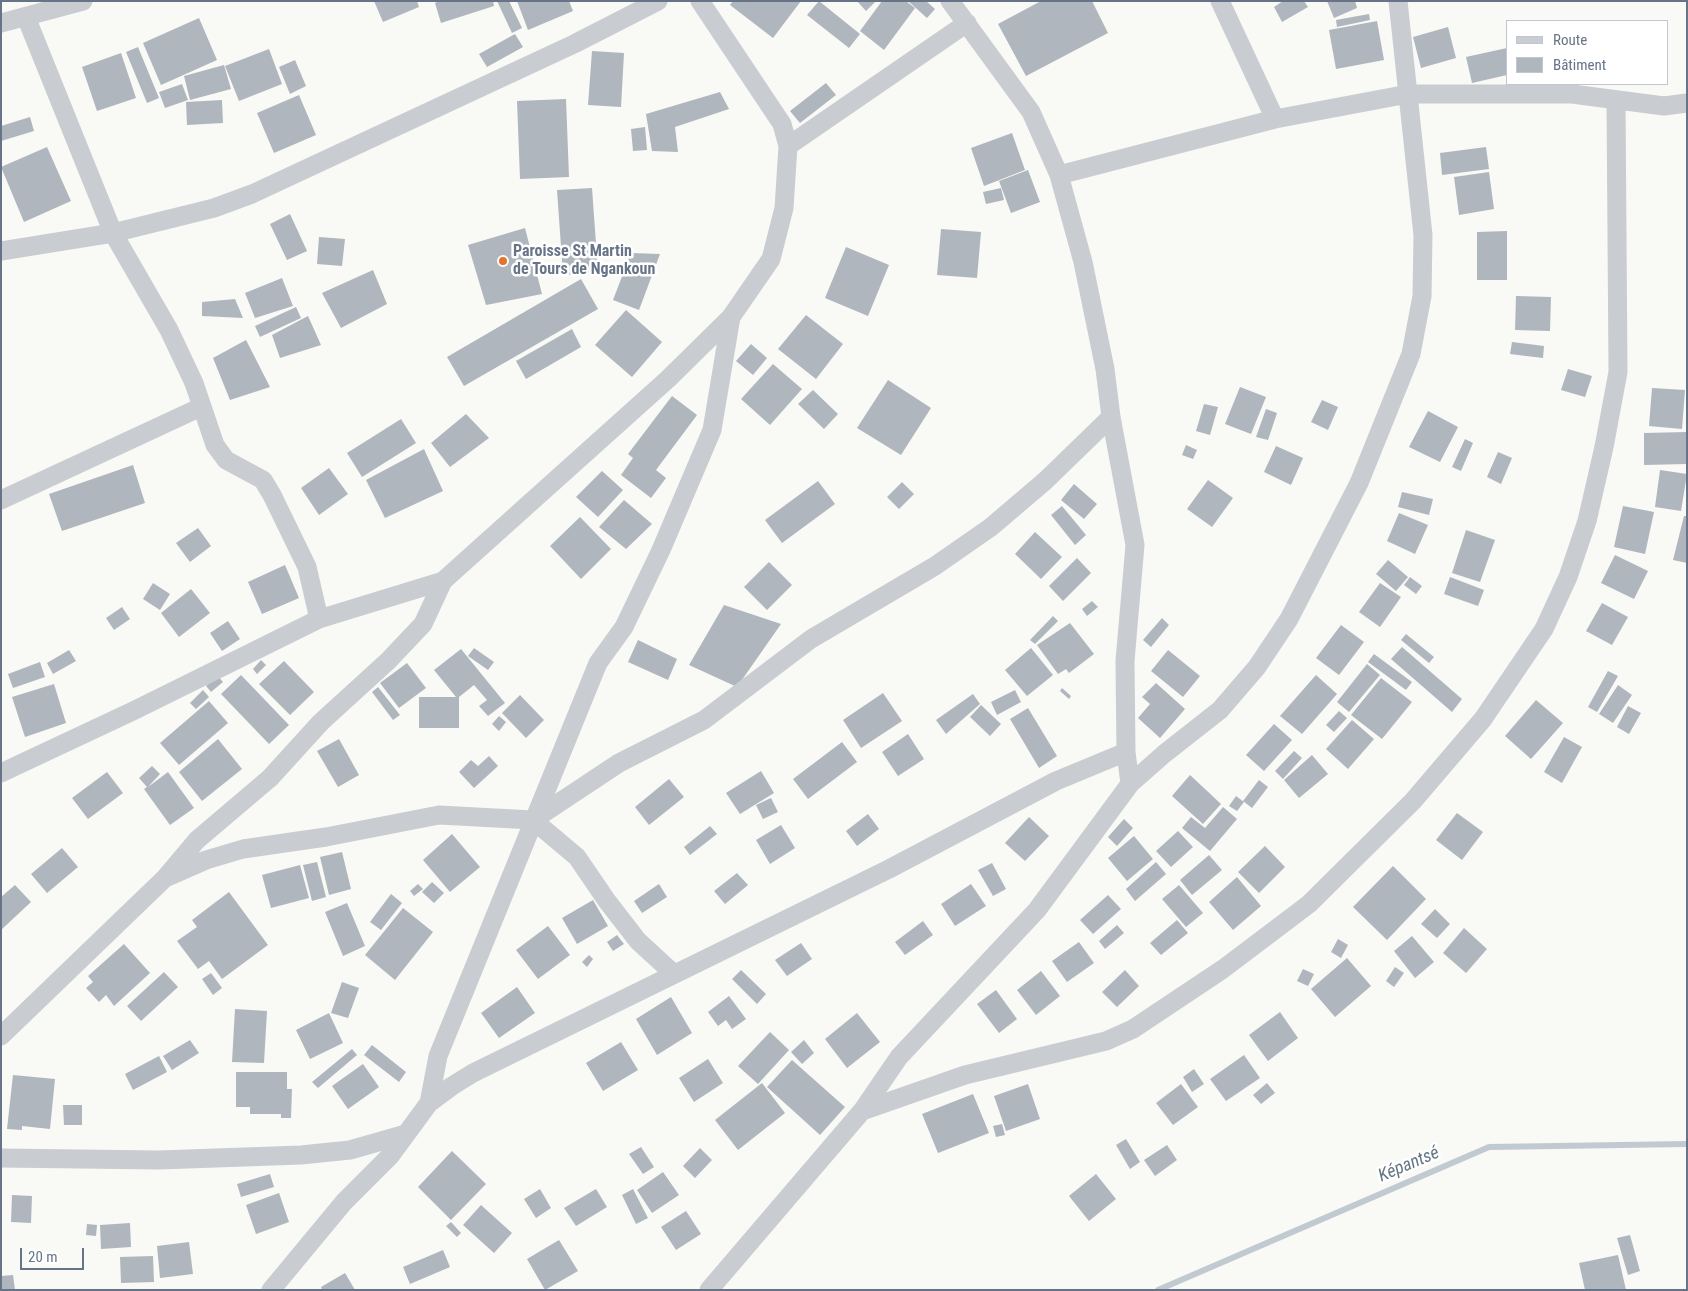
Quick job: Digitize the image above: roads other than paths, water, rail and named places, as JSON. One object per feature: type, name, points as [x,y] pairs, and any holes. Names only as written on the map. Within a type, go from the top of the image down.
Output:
[{"type":"street","points":[[1,23],[83,1]]},
{"type":"street","points":[[1,251],[113,233],[214,208],[252,194],[574,44],[658,1]]},
{"type":"street","points":[[1,1036],[165,878],[197,840],[270,778],[321,722],[388,661],[423,624],[444,581],[668,379],[731,317],[771,259],[784,208],[788,146],[782,124],[700,1]]},
{"type":"street","points":[[950,1],[1032,112],[1059,175],[1086,280],[1105,369],[1111,417],[1135,545],[1125,661],[1126,752],[1130,784]]},
{"type":"street","points":[[1220,1],[1275,119]]},
{"type":"street","points":[[709,1290],[862,1111],[900,1057],[1037,910],[1130,784],[1164,754],[1220,710],[1257,667],[1288,618],[1358,483],[1411,354],[1422,296],[1423,235],[1398,1]]},
{"type":"street","points":[[26,17],[113,233],[169,330],[194,383],[215,445],[226,460],[263,480],[272,495],[307,567],[319,619]]},
{"type":"street","points":[[788,146],[967,23]]},
{"type":"street","points":[[1059,175],[1275,119],[1408,94],[1572,94],[1616,102],[1664,106],[1687,103]]},
{"type":"street","points":[[862,1111],[965,1074],[1106,1041],[1133,1029],[1222,969],[1309,904],[1413,801],[1483,719],[1544,629],[1568,577],[1587,521],[1604,447],[1618,372],[1616,102]]},
{"type":"street","points":[[429,1103],[438,1056],[598,663],[624,627],[661,550],[712,430],[731,317]]},
{"type":"street","points":[[1,500],[201,407]]},
{"type":"street","points":[[165,878],[206,860],[243,849],[326,838],[439,815],[533,820],[619,763],[704,720],[811,639],[935,566],[991,527],[1045,481],[1111,417]]},
{"type":"street","points":[[1,773],[133,711],[319,619],[444,581]]},
{"type":"street","points":[[271,1290],[344,1202],[390,1156],[429,1103],[473,1073],[889,869],[1056,781],[1126,752]]},
{"type":"street","points":[[533,820],[577,857],[602,895],[638,941],[674,974]]},
{"type":"street","points":[[1,1158],[159,1160],[301,1155],[350,1150],[406,1134]]},
{"type":"waterway","name":"Képantsé","points":[[1158,1290],[1489,1147],[1687,1144]]},
{"type":"place","name":"Paroisse St Martin de Tours de Ngankoun","points":[[503,261]]}]
